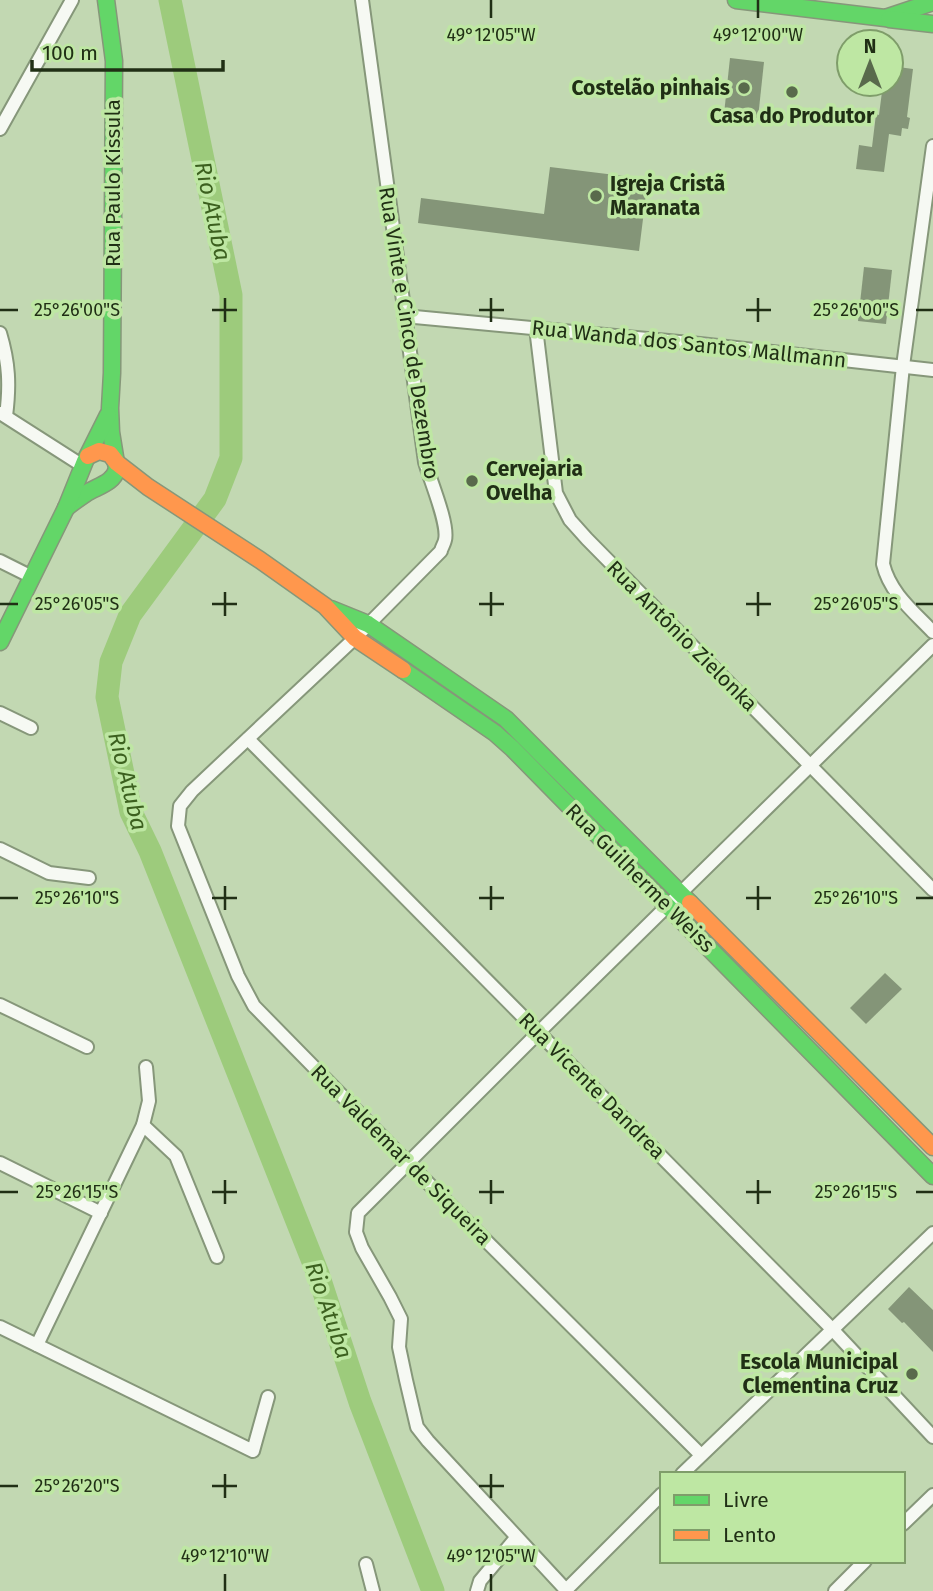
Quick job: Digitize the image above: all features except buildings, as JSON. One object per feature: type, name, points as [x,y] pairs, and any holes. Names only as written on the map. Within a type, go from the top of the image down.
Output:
[{"type":"main road","name":"Rua Paulo Kissula","points":[[106,0],[114,61],[110,408],[117,463]]},
{"type":"main road","points":[[742,1],[933,24]]},
{"type":"main road","points":[[885,18],[933,2]]},
{"type":"main road","name":"Rua Paulo Kissula","points":[[0,642],[66,508],[110,408]]},
{"type":"main road","points":[[104,484],[113,478],[117,463],[104,451],[99,451],[86,461],[84,472],[89,480],[104,484],[131,484],[154,491]]},
{"type":"main road","name":"Rua Guilherme Weiss","points":[[117,463],[154,491],[325,606],[368,624],[506,719],[933,1147]]},
{"type":"main road","name":"Rua Paulo Kissula","points":[[66,508],[104,484]]},
{"type":"main road","name":"Rua Guilherme Weiss","points":[[325,606],[355,638],[495,733],[523,759],[933,1176]]},
{"type":"street","points":[[1,125],[72,0]]},
{"type":"street","name":"Rua Vinte e Cinco de Dezembro","points":[[180,806],[192,791],[355,638],[441,551],[445,541],[443,519],[425,463],[362,0]]},
{"type":"street","points":[[933,146],[903,366],[883,564],[886,578],[895,593],[933,632]]},
{"type":"street","name":"Rua Wanda dos Santos Mallmann","points":[[404,316],[933,370]]},
{"type":"street","name":"Rua Antônio Zielonka","points":[[536,328],[556,493],[570,520],[933,890]]},
{"type":"street","points":[[0,333],[9,375],[3,414],[86,461]]},
{"type":"street","points":[[0,561],[32,577]]},
{"type":"street","points":[[660,1496],[566,1591],[417,1427],[399,1347],[401,1319],[359,1240],[356,1232],[358,1213],[538,1032],[933,645]]},
{"type":"street","points":[[0,713],[31,728]]},
{"type":"street","name":"Rua Vicente Dandrea","points":[[248,739],[832,1329],[933,1437]]},
{"type":"street","name":"Rua Valdemar de Siqueira","points":[[180,806],[178,826],[238,976],[254,1006],[407,1163],[701,1455]]},
{"type":"street","points":[[0,849],[49,873],[89,878]]},
{"type":"street","points":[[0,1005],[87,1047]]},
{"type":"street","points":[[37,1345],[143,1125],[149,1101],[146,1067]]},
{"type":"street","points":[[143,1125],[176,1156],[217,1257]]},
{"type":"street","points":[[0,1163],[101,1213]]},
{"type":"street","points":[[684,1472],[933,1233]]},
{"type":"street","points":[[0,1327],[253,1451],[268,1397]]},
{"type":"street","points":[[905,1522],[933,1495]]},
{"type":"street","points":[[477,1591],[480,1580],[516,1538]]},
{"type":"street","points":[[835,1591],[863,1563]]},
{"type":"street","points":[[366,1564],[373,1591]]},
{"type":"waterway","name":"Rio Atuba","points":[[170,0],[231,295],[231,458],[215,499],[130,615],[111,662],[107,697],[131,812],[150,851],[318,1274],[360,1402],[433,1591]]},
{"type":"traffic: fast","points":[[66,508],[112,478],[117,469],[110,408],[114,61],[106,0]]},
{"type":"traffic: fast","points":[[736,0],[885,18],[933,2]]},
{"type":"traffic: fast","points":[[889,19],[933,24]]},
{"type":"traffic: fast","points":[[0,642],[108,415]]},
{"type":"traffic: fast","points":[[331,609],[368,624],[506,719],[690,903]]},
{"type":"traffic: fast","points":[[403,670],[495,733],[513,749],[933,1176]]},
{"type":"traffic: slow","points":[[88,456],[99,451],[110,454],[117,463],[148,487],[325,606],[355,638],[403,670]]},
{"type":"traffic: slow","points":[[690,903],[933,1147]]},
{"type":"place","name":"Costelão pinhais","points":[[744,88]]},
{"type":"place","name":"Casa do Produtor","points":[[792,92]]},
{"type":"place","name":"Igreja Cristã Maranata","points":[[596,196]]},
{"type":"place","name":"Cervejaria Ovelha","points":[[472,481]]},
{"type":"place","name":"Escola Municipal Clementina Cruz","points":[[912,1374]]}]
